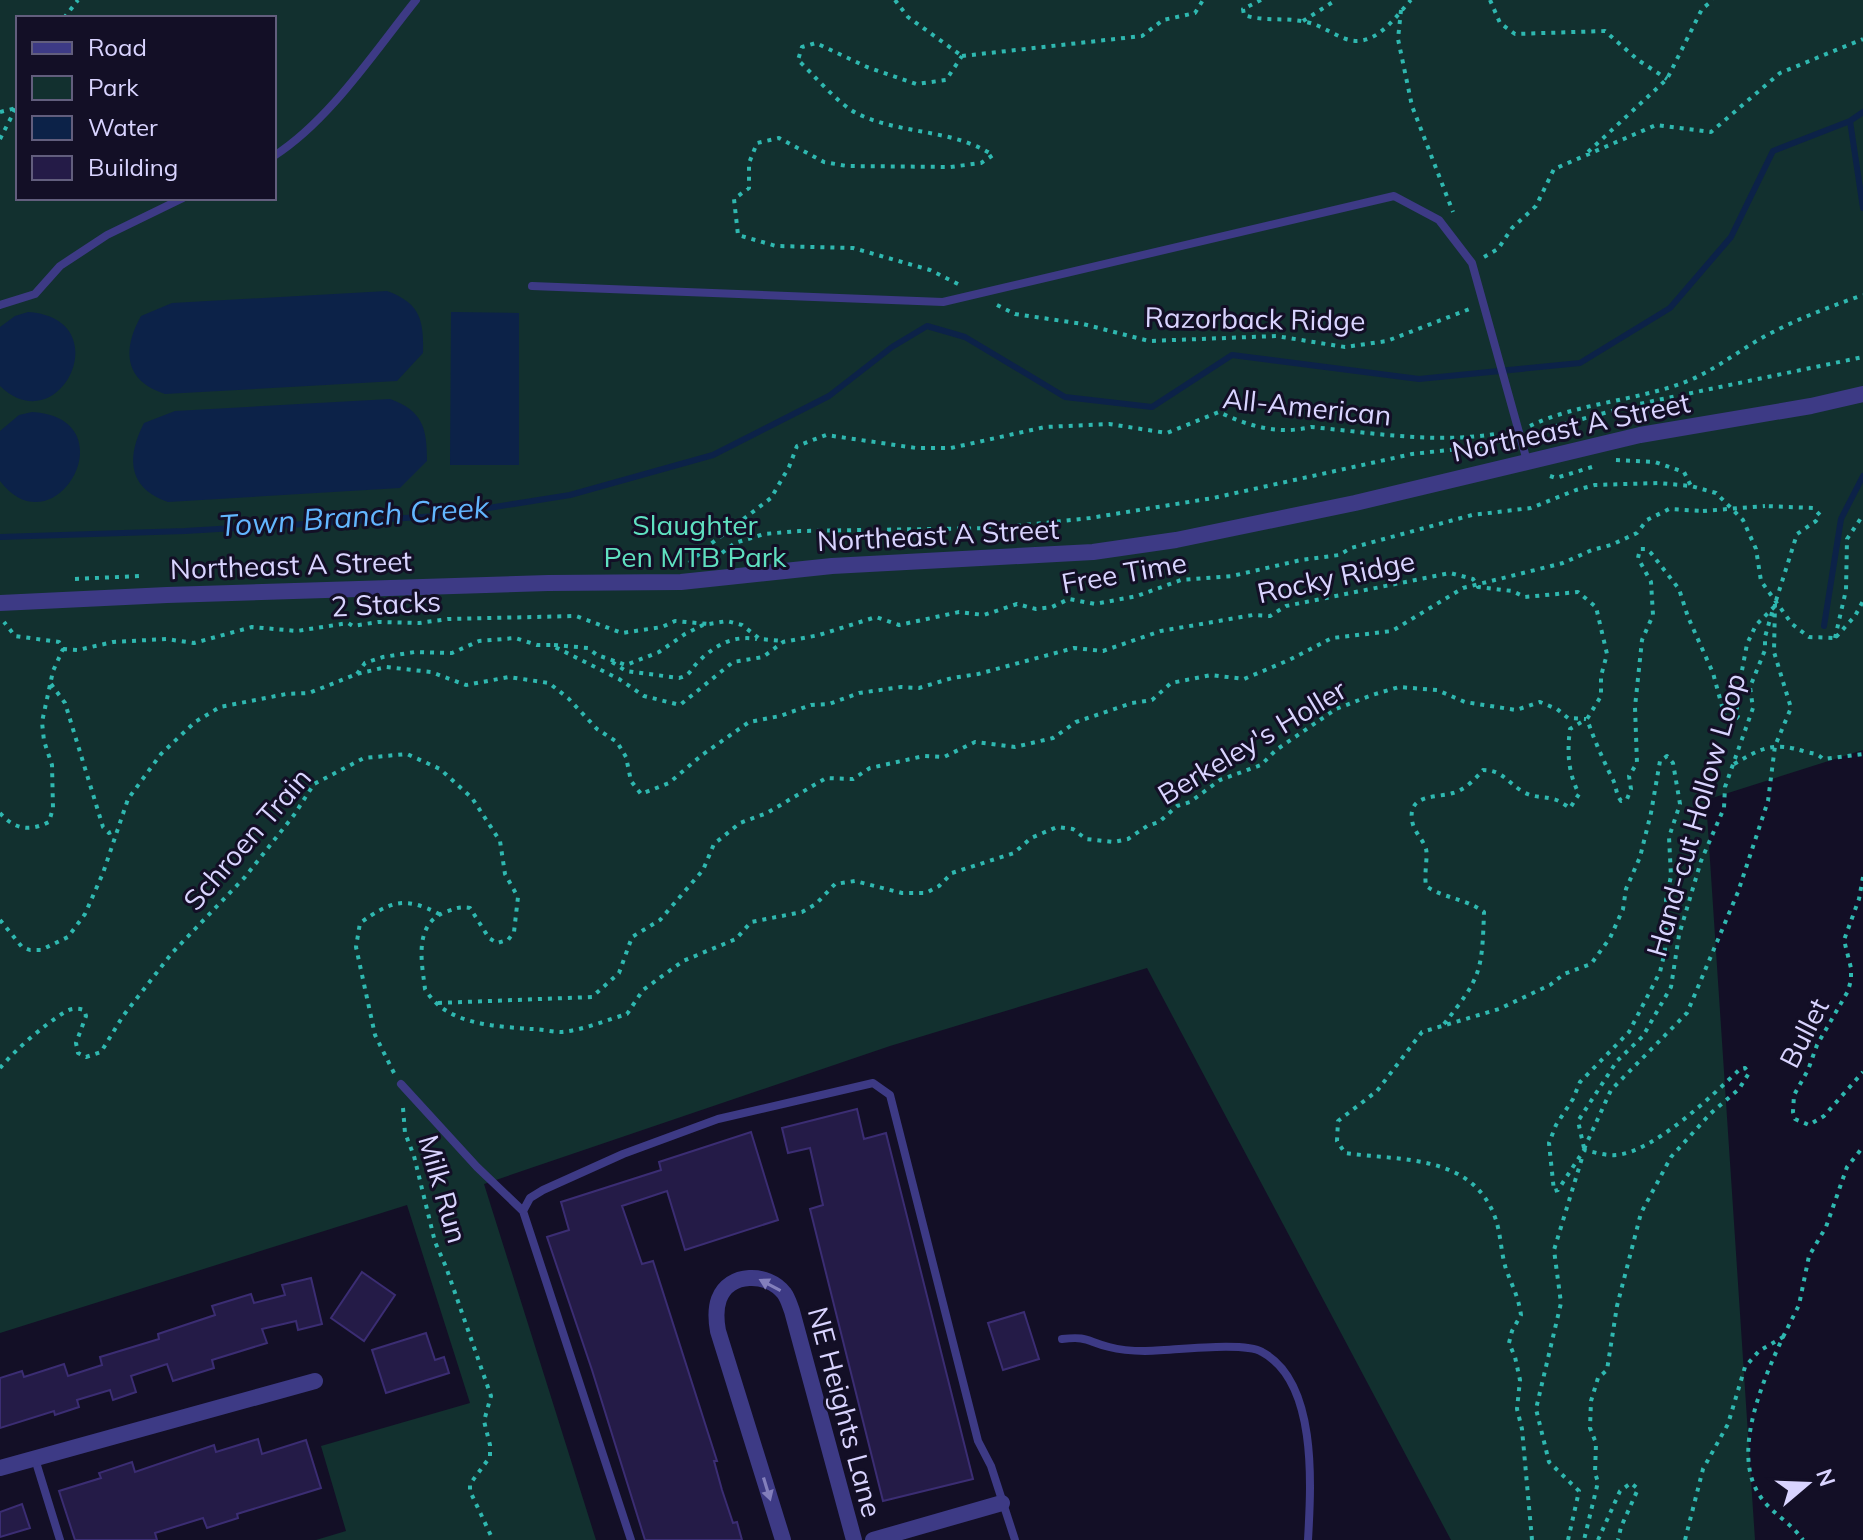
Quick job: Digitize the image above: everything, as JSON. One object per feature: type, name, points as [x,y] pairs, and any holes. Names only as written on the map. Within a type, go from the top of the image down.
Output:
[{"type":"street","name":"Northeast A Street","points":[[0,603],[548,583],[681,582],[832,566],[1093,552],[1176,540],[1340,506],[1640,435],[1863,394]]},
{"type":"street","name":"NE Heights Lane","points":[[783,1540],[715,1314],[719,1296],[729,1285],[741,1279],[768,1280],[784,1293],[792,1311],[854,1540]]},
{"type":"street","points":[[0,1468],[315,1381]]},
{"type":"street","points":[[873,1540],[1002,1503]]},
{"type":"lane","points":[[276,154],[309,127],[342,92],[416,0]]},
{"type":"lane","points":[[532,286],[943,302],[1394,196],[1439,220],[1472,263],[1527,461]]},
{"type":"lane","points":[[0,305],[35,294],[60,266],[107,235],[179,200]]},
{"type":"lane","points":[[523,1211],[530,1198],[543,1190],[623,1154],[718,1119],[873,1083],[890,1095],[978,1441],[991,1466],[1015,1540]]},
{"type":"lane","points":[[401,1084],[477,1167],[523,1211],[631,1540]]},
{"type":"lane","points":[[1062,1339],[1083,1336],[1109,1347],[1144,1351],[1227,1347],[1261,1351],[1289,1376],[1307,1427],[1311,1487],[1308,1540]]},
{"type":"lane","points":[[35,1459],[60,1540]]},
{"type":"path","points":[[66,16],[78,0]]},
{"type":"path","points":[[895,0],[908,17],[962,56],[1142,36],[1163,20],[1195,13],[1203,0]]},
{"type":"path","points":[[1261,0],[1243,9],[1244,15],[1257,20],[1303,21],[1348,40],[1380,33],[1394,22],[1411,0]]},
{"type":"path","points":[[1303,21],[1336,0]]},
{"type":"path","points":[[1490,0],[1500,23],[1515,34],[1605,31],[1638,60],[1667,79]]},
{"type":"path","points":[[1586,154],[1667,79],[1702,9],[1713,0]]},
{"type":"path","points":[[1401,10],[1398,39],[1412,106],[1456,220]]},
{"type":"path","points":[[1472,263],[1498,249],[1512,228],[1536,206],[1554,169],[1656,125],[1711,132],[1780,73],[1863,39]]},
{"type":"path","name":"Razorback Ridge","points":[[962,56],[946,80],[916,84],[867,67],[816,43],[802,47],[798,60],[854,113],[876,121],[956,137],[993,155],[981,163],[950,167],[847,166],[824,162],[779,138],[757,143],[749,163],[749,188],[734,199],[738,235],[776,246],[853,248],[930,270],[1015,314],[1083,324],[1149,341],[1276,336],[1345,347],[1387,341],[1483,303]]},
{"type":"path","points":[[0,139],[16,108]]},
{"type":"path","name":"All-American","points":[[702,564],[687,565],[771,498],[797,446],[826,435],[916,448],[951,448],[1045,427],[1109,424],[1167,433],[1219,412],[1258,428],[1300,430],[1311,427],[1435,439],[1519,433],[1552,415],[1637,397],[1686,382],[1715,369],[1770,333],[1863,295]]},
{"type":"path","points":[[709,562],[735,543],[764,534],[997,528],[1090,518],[1213,498],[1412,454],[1477,447],[1519,433],[1634,405],[1863,357]]},
{"type":"path","points":[[1606,463],[1615,460],[1655,462],[1684,472],[1691,486]]},
{"type":"path","points":[[1527,461],[1544,474],[1556,478],[1597,466]]},
{"type":"path","name":"Free Time","points":[[357,674],[365,663],[383,657],[415,652],[452,653],[479,641],[515,638],[537,645],[551,645],[619,679],[644,696],[680,705],[733,662],[763,657],[789,641],[876,617],[899,625],[959,612],[984,615],[1017,604],[1036,609],[1052,607],[1069,599],[1095,604],[1137,596],[1181,580],[1232,576],[1301,560],[1339,555],[1351,548],[1472,515],[1531,508],[1595,485],[1659,483],[1691,486],[1716,493],[1743,520],[1756,549],[1761,581],[1774,604]]},
{"type":"path","points":[[439,914],[422,938],[421,952],[425,989],[436,1003],[592,997],[619,973],[632,937],[660,920],[703,870],[714,844],[740,823],[767,813],[826,778],[853,779],[870,768],[924,756],[944,757],[975,742],[1015,747],[1053,738],[1076,722],[1132,703],[1152,700],[1171,683],[1211,675],[1244,679],[1332,638],[1392,631],[1463,588],[1478,587],[1563,563],[1611,545],[1637,533],[1647,520],[1669,509],[1813,508],[1820,515],[1797,534],[1774,604],[1774,652],[1791,708],[1775,746],[1768,801],[1743,877],[1687,1013],[1611,1090],[1584,1150],[1554,1250],[1561,1303],[1536,1409],[1549,1462],[1579,1491],[1568,1540]]},
{"type":"path","points":[[1835,638],[1846,590],[1847,539],[1863,515]]},
{"type":"path","points":[[1587,719],[1601,760],[1614,781],[1616,794],[1621,801],[1627,799],[1631,789],[1629,776],[1637,763],[1635,707],[1642,640],[1653,615],[1651,582],[1638,558],[1640,549],[1651,553],[1679,589],[1713,673],[1726,721],[1733,723],[1738,716],[1736,702],[1747,644],[1756,625],[1774,604]]},
{"type":"path","name":"Rocky Ridge","points":[[357,674],[386,667],[431,672],[466,685],[509,677],[549,683],[597,729],[617,742],[626,757],[631,781],[641,794],[669,783],[749,722],[780,716],[811,705],[829,704],[859,693],[901,687],[919,688],[1074,648],[1103,651],[1161,631],[1253,615],[1270,616],[1286,606],[1450,573],[1473,579],[1478,587],[1512,591],[1525,597],[1578,592],[1596,607],[1607,654],[1601,676],[1601,696],[1587,719],[1570,729],[1568,751],[1571,778],[1579,794],[1570,808],[1555,799],[1538,798],[1523,792],[1494,770],[1483,770],[1452,794],[1425,797],[1416,805],[1411,816],[1413,826],[1427,850],[1423,871],[1426,886],[1435,892],[1469,902],[1484,912],[1482,962],[1473,987],[1442,1026]]},
{"type":"path","points":[[1774,604],[1809,637],[1835,638],[1855,616],[1863,601]]},
{"type":"path","name":"Hand-cut Hollow Loop","points":[[1584,1150],[1578,1121],[1617,1061],[1643,1036],[1671,987],[1679,935],[1701,861],[1724,808],[1725,787],[1753,708],[1750,687],[1765,650],[1765,637],[1774,604]]},
{"type":"path","name":"2 Stacks","points":[[0,617],[15,636],[59,642],[63,649],[78,650],[113,642],[166,639],[194,643],[252,627],[297,631],[348,623],[353,626],[378,622],[419,623],[513,617],[576,616],[622,633],[662,627],[675,621],[708,624],[727,621],[742,625],[760,639]]},
{"type":"path","points":[[551,645],[588,648],[597,655],[626,665],[659,652],[685,634],[708,624]]},
{"type":"path","points":[[611,660],[626,671],[679,678],[687,676],[717,645],[741,637],[789,641]]},
{"type":"path","points":[[0,813],[18,828],[37,828],[49,822],[53,808],[52,765],[42,722],[63,649]]},
{"type":"path","points":[[0,920],[22,947],[30,950],[41,950],[68,937],[85,914],[128,799],[161,754],[195,722],[220,707],[286,694],[309,693],[357,674]]},
{"type":"path","points":[[51,684],[65,703],[103,827],[109,833],[117,830]]},
{"type":"path","name":"Berkeley's Holler","points":[[436,1003],[458,1017],[490,1026],[562,1032],[627,1014],[643,990],[683,961],[736,939],[751,922],[802,912],[816,904],[835,884],[855,881],[902,893],[926,893],[952,873],[1014,853],[1031,838],[1057,827],[1073,829],[1086,839],[1114,842],[1128,839],[1159,822],[1177,806],[1190,802],[1220,780],[1261,765],[1276,750],[1336,709],[1399,687],[1437,690],[1465,702],[1516,710],[1540,702],[1568,718],[1587,719]]},
{"type":"path","points":[[1733,765],[1760,749],[1775,746],[1800,749],[1818,754],[1823,759],[1863,754]]},
{"type":"path","name":"Schroen Train","points":[[0,1068],[13,1053],[66,1011],[78,1008],[84,1010],[86,1016],[76,1043],[78,1053],[86,1057],[101,1052],[123,1016],[172,953],[245,877],[294,815],[314,784],[364,758],[407,754],[440,769],[472,798],[500,841],[505,874],[518,897],[514,932],[508,940],[497,943],[489,938],[470,908],[461,907],[439,914]]},
{"type":"path","points":[[1532,1540],[1522,1429],[1517,1409],[1520,1380],[1509,1343],[1521,1315],[1517,1292],[1506,1270],[1496,1219],[1480,1189],[1450,1168],[1345,1153],[1337,1141],[1338,1121],[1377,1091],[1422,1032],[1511,1005],[1533,991],[1550,985],[1564,974],[1591,964],[1610,938],[1623,909],[1626,889],[1640,857],[1651,813],[1660,761],[1667,756],[1673,763],[1680,804],[1669,837],[1671,876],[1666,900],[1665,951],[1660,972],[1629,1032],[1580,1082],[1556,1125],[1549,1143],[1554,1191],[1558,1190],[1584,1150]]},
{"type":"path","name":"Bullet","points":[[1863,877],[1859,899],[1844,940],[1851,968],[1848,991],[1817,1045],[1794,1095],[1795,1119],[1809,1125],[1820,1119],[1863,1072]]},
{"type":"path","name":"Milk Run","points":[[439,914],[405,901],[382,908],[360,923],[356,947],[375,1035],[384,1058],[401,1084],[405,1133],[414,1156],[435,1242],[491,1396],[484,1421],[490,1457],[470,1484],[470,1491],[493,1540]]},
{"type":"path","points":[[1584,1150],[1613,1156],[1632,1152],[1687,1119],[1740,1069],[1745,1068],[1749,1073],[1739,1089],[1710,1114],[1671,1157],[1641,1213],[1617,1306],[1607,1370],[1598,1378],[1591,1401],[1590,1428],[1596,1443],[1595,1473],[1598,1482],[1584,1540]]},
{"type":"path","points":[[1803,1540],[1796,1529],[1765,1503],[1756,1490],[1750,1470],[1751,1417],[1799,1305],[1809,1256],[1826,1227],[1847,1167],[1863,1147]]},
{"type":"path","points":[[1685,1540],[1703,1469],[1728,1424],[1745,1367],[1759,1351],[1783,1337]]},
{"type":"path","points":[[1598,1540],[1620,1491],[1631,1483],[1638,1489],[1618,1540]]},
{"type":"green space","name":"Slaughter Pen MTB Park","points":[[0,0],[1863,0],[1863,750],[1706,800],[1755,1540],[1451,1540],[1147,968],[890,1046],[484,1184],[596,1540],[316,1540],[346,1531],[321,1446],[470,1403],[407,1205],[0,1333]]},
{"type":"water","points":[[387,291],[413,307],[422,331],[423,353],[397,381],[165,394],[141,381],[130,363],[131,341],[141,316],[172,303]]},
{"type":"water","points":[[28,312],[56,319],[71,334],[75,353],[71,373],[59,390],[43,400],[22,400],[0,386],[0,327],[15,316]]},
{"type":"water","points":[[451,312],[519,313],[519,465],[450,465]]},
{"type":"water","points":[[390,399],[416,415],[426,439],[427,461],[400,488],[168,502],[145,489],[134,470],[135,448],[144,423],[175,411]]},
{"type":"water","points":[[32,412],[61,420],[76,435],[80,455],[74,476],[60,492],[42,501],[21,499],[0,481],[0,431],[19,415]]},
{"type":"building","points":[[857,1109],[864,1139],[886,1133],[973,1479],[883,1501],[810,1209],[823,1205],[810,1148],[788,1153],[782,1128]]},
{"type":"building","points":[[751,1132],[778,1220],[685,1250],[667,1191],[622,1206],[642,1264],[653,1261],[717,1461],[714,1461],[722,1490],[742,1540],[645,1540],[547,1237],[569,1230],[561,1202],[661,1170],[659,1162]]},
{"type":"building","points":[[362,1272],[395,1295],[364,1341],[331,1318]]},
{"type":"building","points":[[311,1278],[322,1324],[298,1330],[296,1321],[262,1329],[267,1343],[212,1360],[214,1368],[173,1381],[167,1364],[131,1376],[136,1392],[113,1400],[110,1390],[77,1400],[79,1407],[55,1415],[54,1411],[0,1428],[0,1378],[22,1371],[24,1377],[64,1364],[68,1376],[102,1365],[100,1357],[159,1339],[158,1334],[215,1315],[212,1306],[251,1294],[254,1303],[285,1295],[282,1285]]},
{"type":"building","points":[[1024,1312],[1039,1359],[1003,1370],[988,1323]]},
{"type":"building","points":[[426,1333],[435,1360],[444,1357],[449,1373],[386,1393],[372,1350]]},
{"type":"building","points":[[258,1439],[262,1454],[306,1440],[321,1488],[237,1514],[238,1518],[207,1528],[203,1518],[155,1533],[157,1540],[75,1540],[59,1491],[101,1478],[99,1473],[132,1462],[135,1472],[214,1445],[216,1452]]},
{"type":"building","points":[[22,1504],[30,1528],[0,1537],[0,1512]]},
{"type":"waterway","name":"Town Branch Creek","points":[[0,537],[185,531],[438,516],[570,495],[713,455],[829,396],[892,347],[927,326],[965,337],[1065,397],[1152,407],[1232,355],[1419,379],[1580,363],[1670,308],[1731,237],[1773,151],[1850,121],[1863,112]]},
{"type":"waterway","points":[[1850,121],[1863,208]]},
{"type":"waterway","points":[[1824,626],[1841,519],[1863,476]]}]
